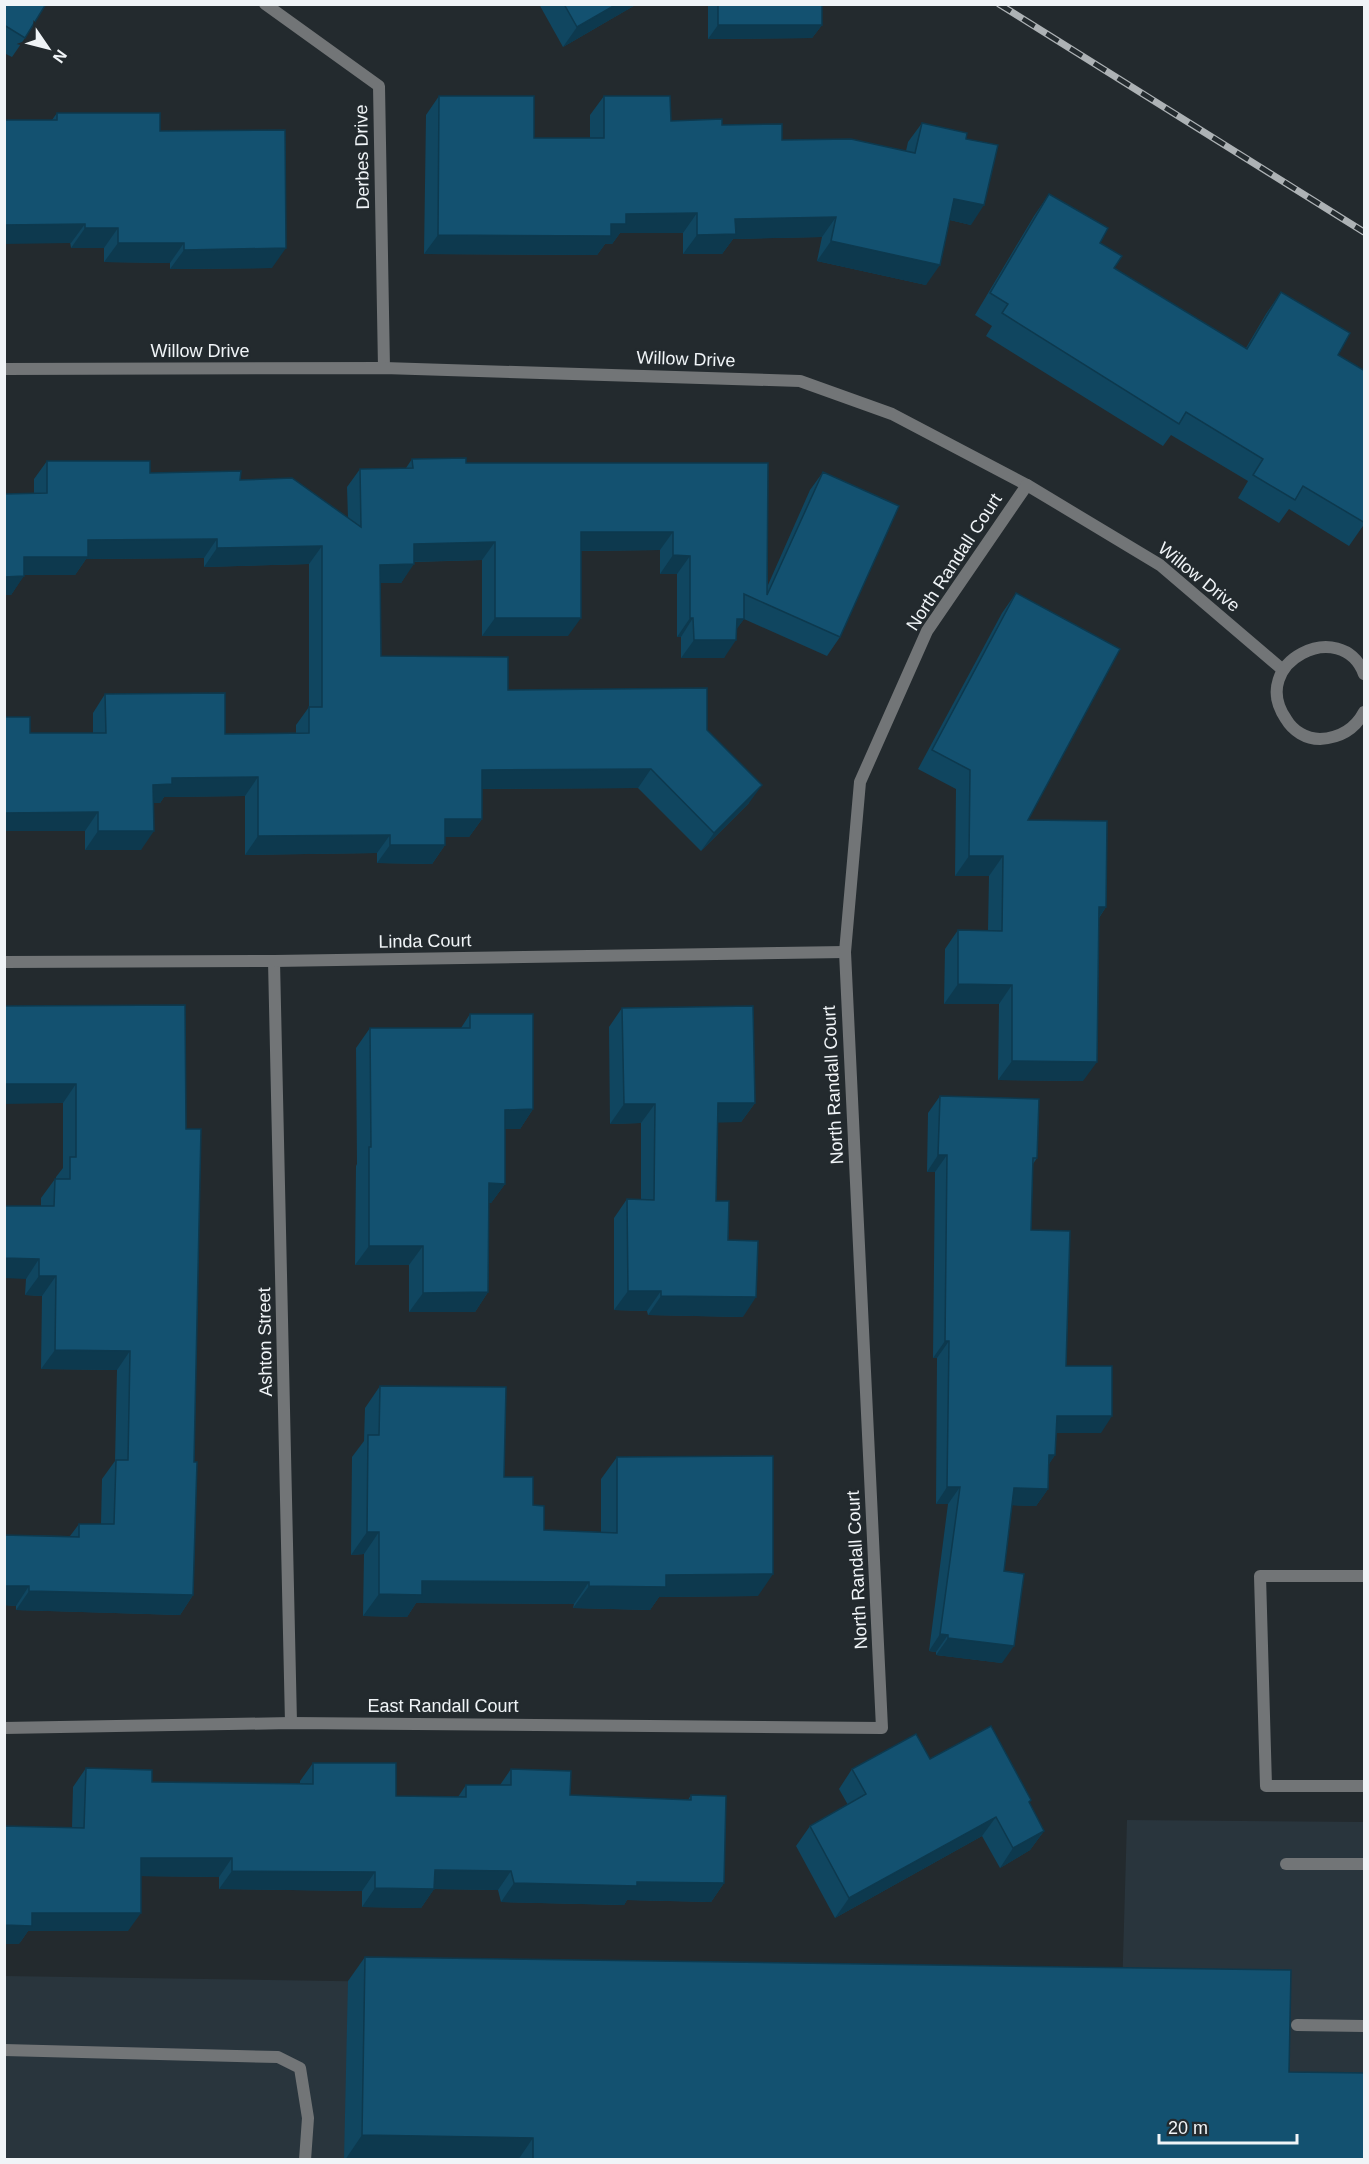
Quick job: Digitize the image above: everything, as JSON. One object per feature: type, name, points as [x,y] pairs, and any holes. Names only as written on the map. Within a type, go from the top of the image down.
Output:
[{"type":"street","name":"Derbes Drive","points":[[265,4],[379,86],[384,368]]},
{"type":"street","name":"Willow Drive","points":[[4,369],[384,368],[800,381],[892,414],[1027,485],[1160,565],[1283,670]]},
{"type":"street","name":"North Randall Court","points":[[882,1728],[845,952],[860,782],[927,631],[1027,485]]},
{"type":"street","points":[[1365,674],[1352,657],[1338,649],[1322,647],[1306,650],[1293,658],[1283,670],[1278,684],[1277,699],[1289,725],[1301,734],[1314,739],[1344,734],[1356,725],[1365,712]]},
{"type":"street","name":"Linda Court","points":[[4,962],[274,961],[845,952]]},
{"type":"street","name":"Ashton Street","points":[[274,961],[291,1723]]},
{"type":"street","points":[[1365,1576],[1260,1576],[1266,1786],[1365,1785]]},
{"type":"street","name":"East Randall Court","points":[[4,1728],[291,1723],[882,1728]]},
{"type":"street","points":[[1286,1864],[1365,1864]]},
{"type":"street","points":[[1298,2025],[1365,2026]]},
{"type":"street","points":[[4,2050],[278,2057],[300,2068],[308,2118],[305,2160]]},
{"type":"shaded area","points":[[1127,1820],[1364,1822],[1364,2159],[5,2160],[5,1976],[1122,1993]]},
{"type":"building","points":[[4,4],[46,4],[25,38],[4,25]]},
{"type":"building","points":[[564,4],[617,4],[577,27]]},
{"type":"building","points":[[718,4],[822,4],[822,25],[718,25]]},
{"type":"building","points":[[439,96],[534,96],[534,138],[604,138],[604,96],[670,96],[671,121],[722,119],[722,125],[782,124],[782,140],[851,139],[915,153],[922,123],[967,133],[966,139],[998,145],[984,205],[954,199],[940,265],[831,241],[836,217],[735,219],[736,234],[697,235],[697,213],[626,214],[626,224],[611,224],[611,236],[438,235]]},
{"type":"building","points":[[57,113],[160,113],[160,131],[285,130],[286,248],[184,250],[184,243],[118,243],[118,228],[85,228],[85,224],[4,225],[4,120],[57,120]]},
{"type":"building","points":[[1049,194],[1108,228],[1100,243],[1122,256],[1114,268],[1247,349],[1281,292],[1350,333],[1338,355],[1365,371],[1365,523],[1303,486],[1295,500],[1253,475],[1263,459],[1186,412],[1179,424],[1002,313],[1008,304],[990,293]]},
{"type":"building","points":[[466,458],[466,463],[768,463],[767,595],[823,472],[899,506],[840,637],[744,594],[744,619],[737,619],[736,640],[694,640],[693,618],[690,618],[690,556],[673,555],[673,532],[581,532],[581,618],[495,618],[495,542],[414,544],[414,564],[380,565],[381,656],[508,657],[508,690],[707,688],[707,730],[762,785],[714,833],[651,769],[482,770],[482,819],[445,819],[445,845],[390,845],[390,835],[258,836],[258,777],[172,778],[172,784],[153,785],[154,831],[98,831],[98,812],[4,813],[4,717],[30,717],[30,733],[106,733],[105,694],[225,693],[225,734],[309,733],[309,707],[322,707],[322,546],[217,548],[217,539],[88,540],[88,557],[24,557],[24,576],[4,577],[4,494],[47,493],[47,461],[150,461],[150,473],[241,471],[240,480],[292,478],[361,527],[360,469],[413,468],[412,459]]},
{"type":"building","points":[[1016,593],[1120,649],[1028,820],[1107,821],[1106,907],[1099,907],[1097,1062],[1012,1061],[1012,985],[958,984],[958,930],[1002,931],[1003,856],[969,856],[970,770],[932,750]]},
{"type":"building","points":[[4,998],[5,1006],[185,1005],[186,1129],[201,1129],[193,1595],[29,1591],[29,1586],[4,1586],[4,1535],[79,1537],[79,1524],[114,1524],[116,1460],[128,1460],[130,1351],[55,1350],[56,1276],[39,1276],[39,1259],[4,1258],[4,1206],[54,1206],[55,1179],[70,1179],[70,1157],[76,1157],[76,1084],[4,1084]]},
{"type":"building","points":[[753,1006],[755,1103],[718,1103],[716,1201],[729,1201],[728,1240],[758,1241],[756,1297],[661,1296],[661,1291],[628,1291],[627,1199],[654,1200],[655,1104],[624,1104],[622,1008]]},
{"type":"building","points":[[470,1014],[533,1014],[533,1109],[505,1110],[505,1184],[489,1183],[488,1292],[423,1293],[423,1246],[369,1246],[370,1028],[470,1028]]},
{"type":"building","points":[[940,1096],[1039,1099],[1037,1158],[1033,1158],[1031,1230],[1070,1231],[1066,1366],[1112,1366],[1112,1416],[1057,1416],[1055,1455],[1049,1455],[1048,1489],[1014,1488],[1004,1571],[1024,1574],[1014,1646],[948,1638],[948,1635],[940,1634],[960,1487],[947,1487],[949,1341],[945,1341],[947,1155],[938,1155]]},
{"type":"building","points":[[380,1386],[506,1387],[504,1477],[533,1477],[533,1505],[544,1506],[544,1530],[617,1533],[617,1457],[773,1456],[773,1574],[666,1575],[666,1587],[589,1586],[589,1582],[422,1581],[422,1595],[379,1594],[379,1532],[367,1532],[368,1435],[379,1435]]},
{"type":"building","points":[[991,1726],[1031,1800],[1029,1802],[1044,1831],[1013,1848],[996,1817],[849,1898],[810,1826],[866,1794],[852,1769],[916,1734],[930,1759]]},
{"type":"building","points":[[313,1763],[396,1763],[396,1796],[466,1797],[466,1785],[511,1785],[511,1769],[571,1771],[570,1795],[691,1800],[691,1795],[726,1796],[724,1883],[637,1882],[637,1886],[514,1883],[511,1871],[435,1870],[434,1889],[375,1888],[375,1872],[232,1871],[232,1858],[141,1858],[141,1913],[32,1913],[32,1926],[4,1925],[4,1826],[84,1828],[86,1768],[152,1770],[152,1782],[313,1784]]},
{"type":"building","points":[[365,1957],[1291,1970],[1289,2072],[1365,2073],[1365,2160],[533,2160],[533,2138],[362,2135]]},
{"type":"railway","points":[[999,4],[1364,232]]}]
